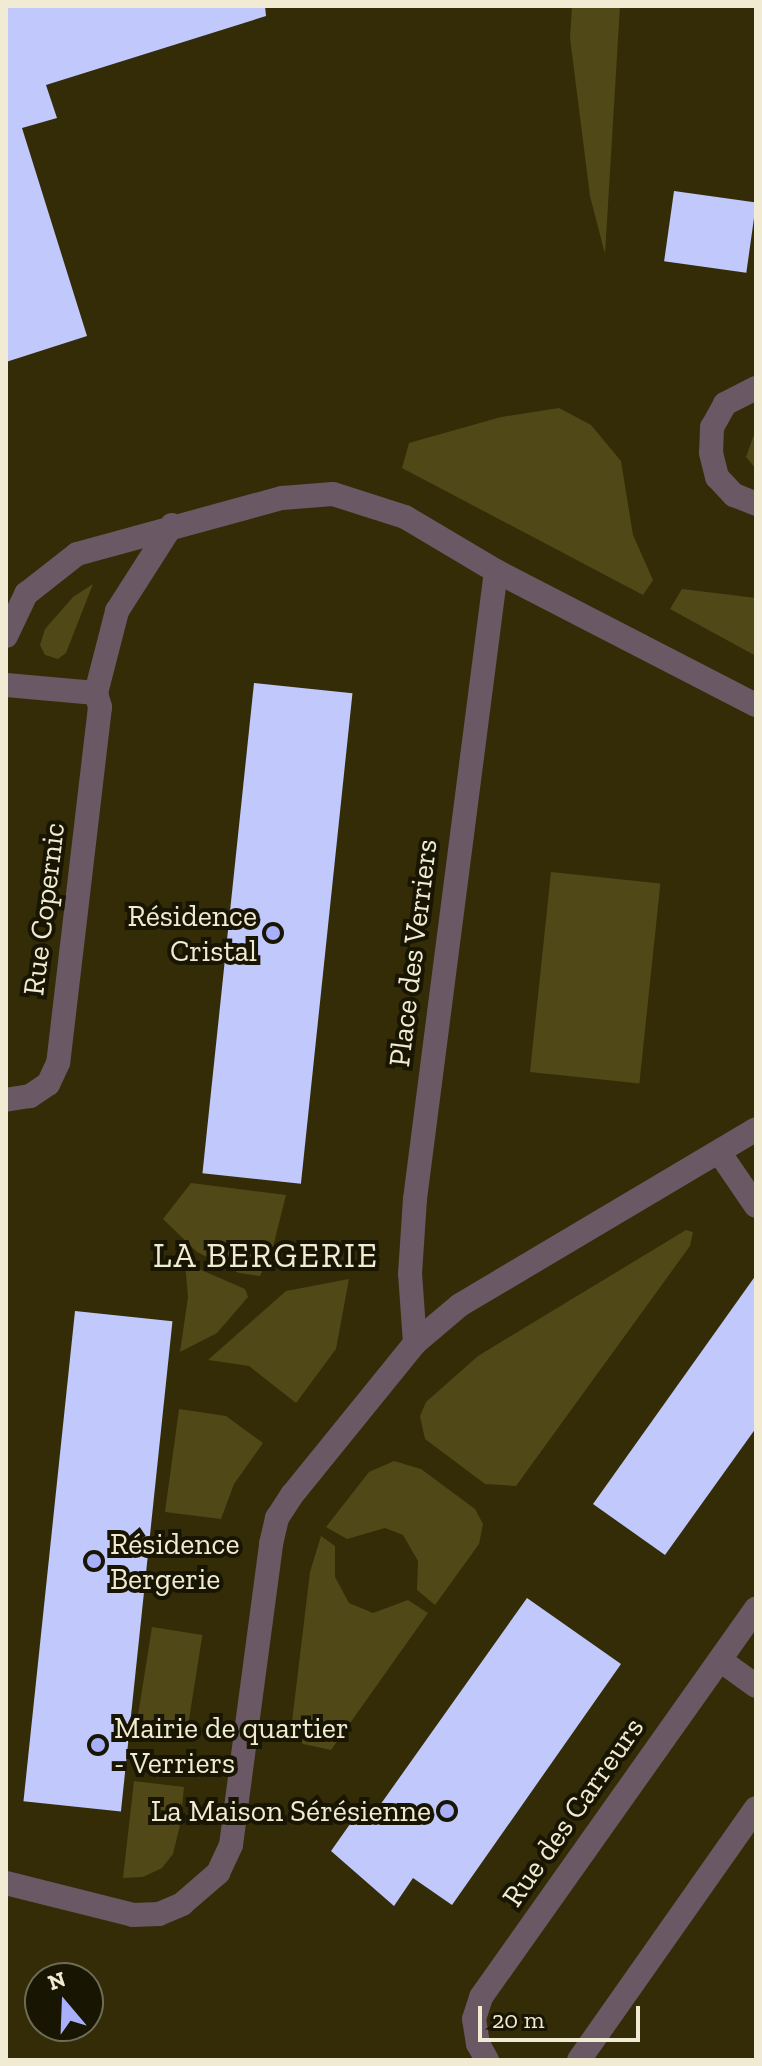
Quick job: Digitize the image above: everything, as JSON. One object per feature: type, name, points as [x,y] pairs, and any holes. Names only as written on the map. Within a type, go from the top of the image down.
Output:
[{"type":"street","points":[[756,388],[725,404],[712,427],[711,453],[717,477],[734,495],[756,504]]},
{"type":"street","points":[[6,636],[13,612],[48,573],[77,554],[172,525],[282,498],[333,494],[405,517],[496,571],[756,705]]},
{"type":"street","name":"Rue Copernic","points":[[6,1100],[30,1096],[48,1084],[58,1063],[99,728],[96,693],[117,611],[172,525]]},
{"type":"street","name":"Place des Verriers","points":[[415,1343],[410,1274],[415,1199],[496,571]]},
{"type":"street","points":[[6,685],[96,693]]},
{"type":"street","points":[[6,1883],[133,1915],[159,1914],[182,1904],[218,1873],[231,1845],[277,1518],[415,1343],[460,1305],[756,1129]]},
{"type":"street","points":[[719,1152],[756,1206]]},
{"type":"street","name":"Rue des Carreurs","points":[[487,2060],[474,2019],[481,1997],[756,1609]]},
{"type":"street","points":[[720,1660],[756,1686]]},
{"type":"street","points":[[579,2060],[756,1808]]},
{"type":"shaded area","points":[[572,6],[620,6],[605,254],[590,196],[570,38]]},
{"type":"shaded area","points":[[559,408],[591,425],[621,461],[633,535],[653,580],[643,595],[402,468],[409,443],[501,417]]},
{"type":"shaded area","points":[[756,429],[756,469],[746,457]]},
{"type":"shaded area","points":[[93,584],[66,653],[58,659],[45,655],[40,645],[45,629],[73,597]]},
{"type":"shaded area","points":[[682,589],[756,598],[756,656],[670,609]]},
{"type":"shaded area","points":[[551,872],[660,883],[639,1083],[530,1072]]},
{"type":"shaded area","points":[[191,1183],[286,1195],[273,1247],[260,1276],[239,1273],[197,1252],[163,1219]]},
{"type":"shaded area","points":[[686,1230],[693,1232],[690,1246],[516,1486],[485,1484],[425,1439],[420,1416],[426,1402],[478,1356]]},
{"type":"shaded area","points":[[185,1263],[245,1289],[248,1297],[217,1333],[180,1352],[188,1297]]},
{"type":"shaded area","points":[[349,1279],[336,1349],[296,1403],[249,1366],[208,1360],[286,1291]]},
{"type":"shaded area","points":[[179,1409],[226,1416],[263,1443],[234,1484],[221,1519],[165,1512]]},
{"type":"shaded area","points":[[394,1461],[421,1469],[475,1509],[483,1524],[479,1544],[435,1605],[417,1590],[418,1561],[403,1535],[385,1528],[347,1539],[326,1527],[369,1472]]},
{"type":"shaded area","points":[[321,1536],[335,1546],[335,1577],[349,1603],[373,1613],[408,1600],[428,1613],[331,1750],[303,1744],[291,1730],[310,1572]]},
{"type":"shaded area","points":[[152,1627],[202,1635],[186,1741],[135,1733]]},
{"type":"shaded area","points":[[134,1781],[184,1787],[180,1825],[173,1854],[162,1868],[143,1877],[123,1878]]},
{"type":"building","points":[[6,6],[265,6],[266,16],[46,85],[57,118],[22,128],[87,336],[6,362]]},
{"type":"building","points":[[674,191],[756,203],[746,273],[664,261]]},
{"type":"building","name":"Résidence Cristal","points":[[254,683],[352,693],[301,1184],[202,1173]]},
{"type":"building","points":[[756,1275],[756,1428],[665,1555],[593,1504]]},
{"type":"building","name":"Résidence Bergerie","points":[[75,1311],[172,1321],[121,1812],[23,1801]]},
{"type":"building","points":[[527,1598],[621,1664],[452,1905],[413,1878],[394,1906],[331,1851],[362,1807],[373,1815]]},
{"type":"place","name":"Résidence Cristal","points":[[273,933]]},
{"type":"place","name":"Résidence Bergerie","points":[[94,1561]]},
{"type":"place","name":"Mairie de quartier - Verriers","points":[[98,1745]]},
{"type":"place","name":"La Maison Sérésienne","points":[[447,1811]]},
{"type":"district","name":"LA BERGERIE","points":[[266,1256]]}]
